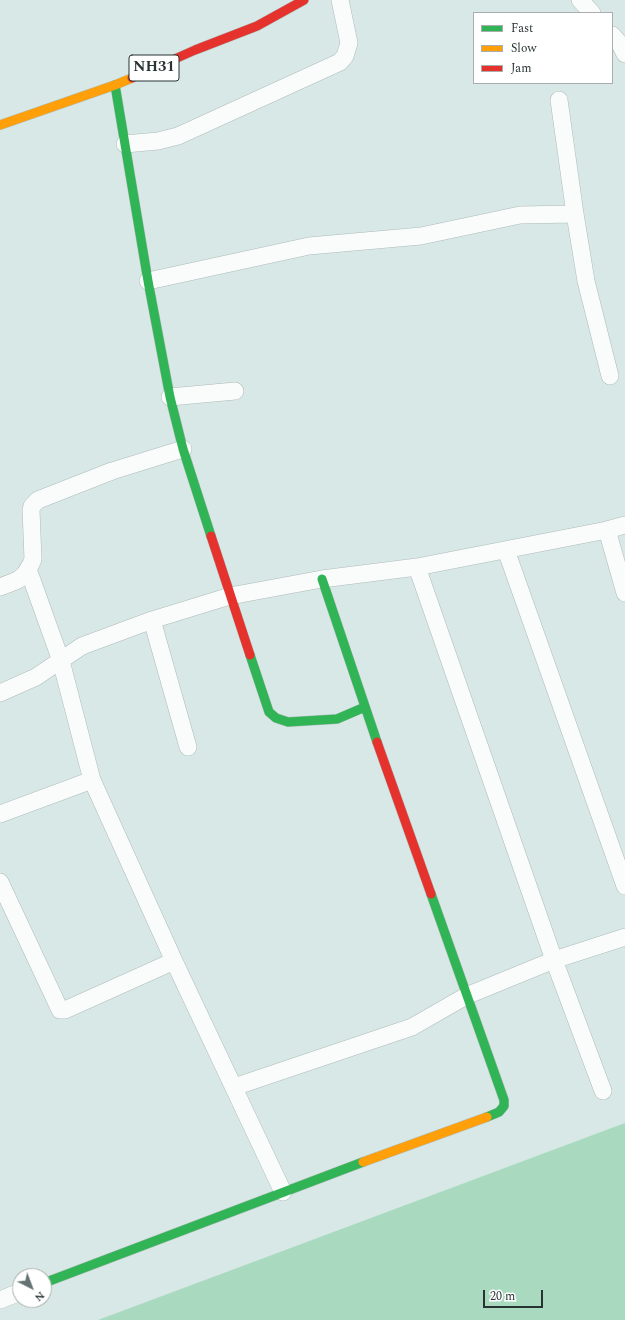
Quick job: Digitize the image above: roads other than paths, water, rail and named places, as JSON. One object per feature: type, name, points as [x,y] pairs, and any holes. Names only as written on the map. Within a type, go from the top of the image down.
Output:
[{"type":"main road","name":"NH31","points":[[0,125],[115,85],[195,50],[257,26],[304,0]]},
{"type":"main road","points":[[115,85],[148,281],[170,397],[183,449],[269,712],[272,716],[281,721],[288,722],[337,719],[365,707]]},
{"type":"main road","points":[[52,1280],[484,1117],[502,1109],[504,1106],[504,1100],[365,707],[322,579]]},
{"type":"street","points":[[125,144],[178,136],[340,62],[345,56],[349,43],[340,0]]},
{"type":"street","points":[[580,0],[591,12]]},
{"type":"street","points":[[613,37],[620,44],[625,54]]},
{"type":"street","points":[[559,100],[586,281],[610,376]]},
{"type":"street","points":[[148,281],[309,246],[421,236],[520,216],[575,214]]},
{"type":"street","points":[[170,397],[235,391]]},
{"type":"street","points":[[0,587],[18,580],[28,570],[33,559],[31,510],[32,506],[38,500],[112,471],[183,449]]},
{"type":"street","points":[[0,693],[36,677],[82,646],[152,620],[230,596],[322,579],[417,567],[607,530],[625,525]]},
{"type":"street","points":[[607,530],[625,592]]},
{"type":"street","points":[[506,550],[625,886]]},
{"type":"street","points":[[417,567],[554,960],[603,1091]]},
{"type":"street","points":[[28,570],[61,661],[92,780],[282,1192]]},
{"type":"street","points":[[152,620],[188,747]]},
{"type":"street","points":[[0,814],[92,780]]},
{"type":"street","points":[[0,882],[60,1010],[65,1010],[174,960]]},
{"type":"street","points":[[234,1087],[412,1027],[466,996],[554,960],[625,937]]},
{"type":"street","points":[[0,1300],[12,1295]]}]
